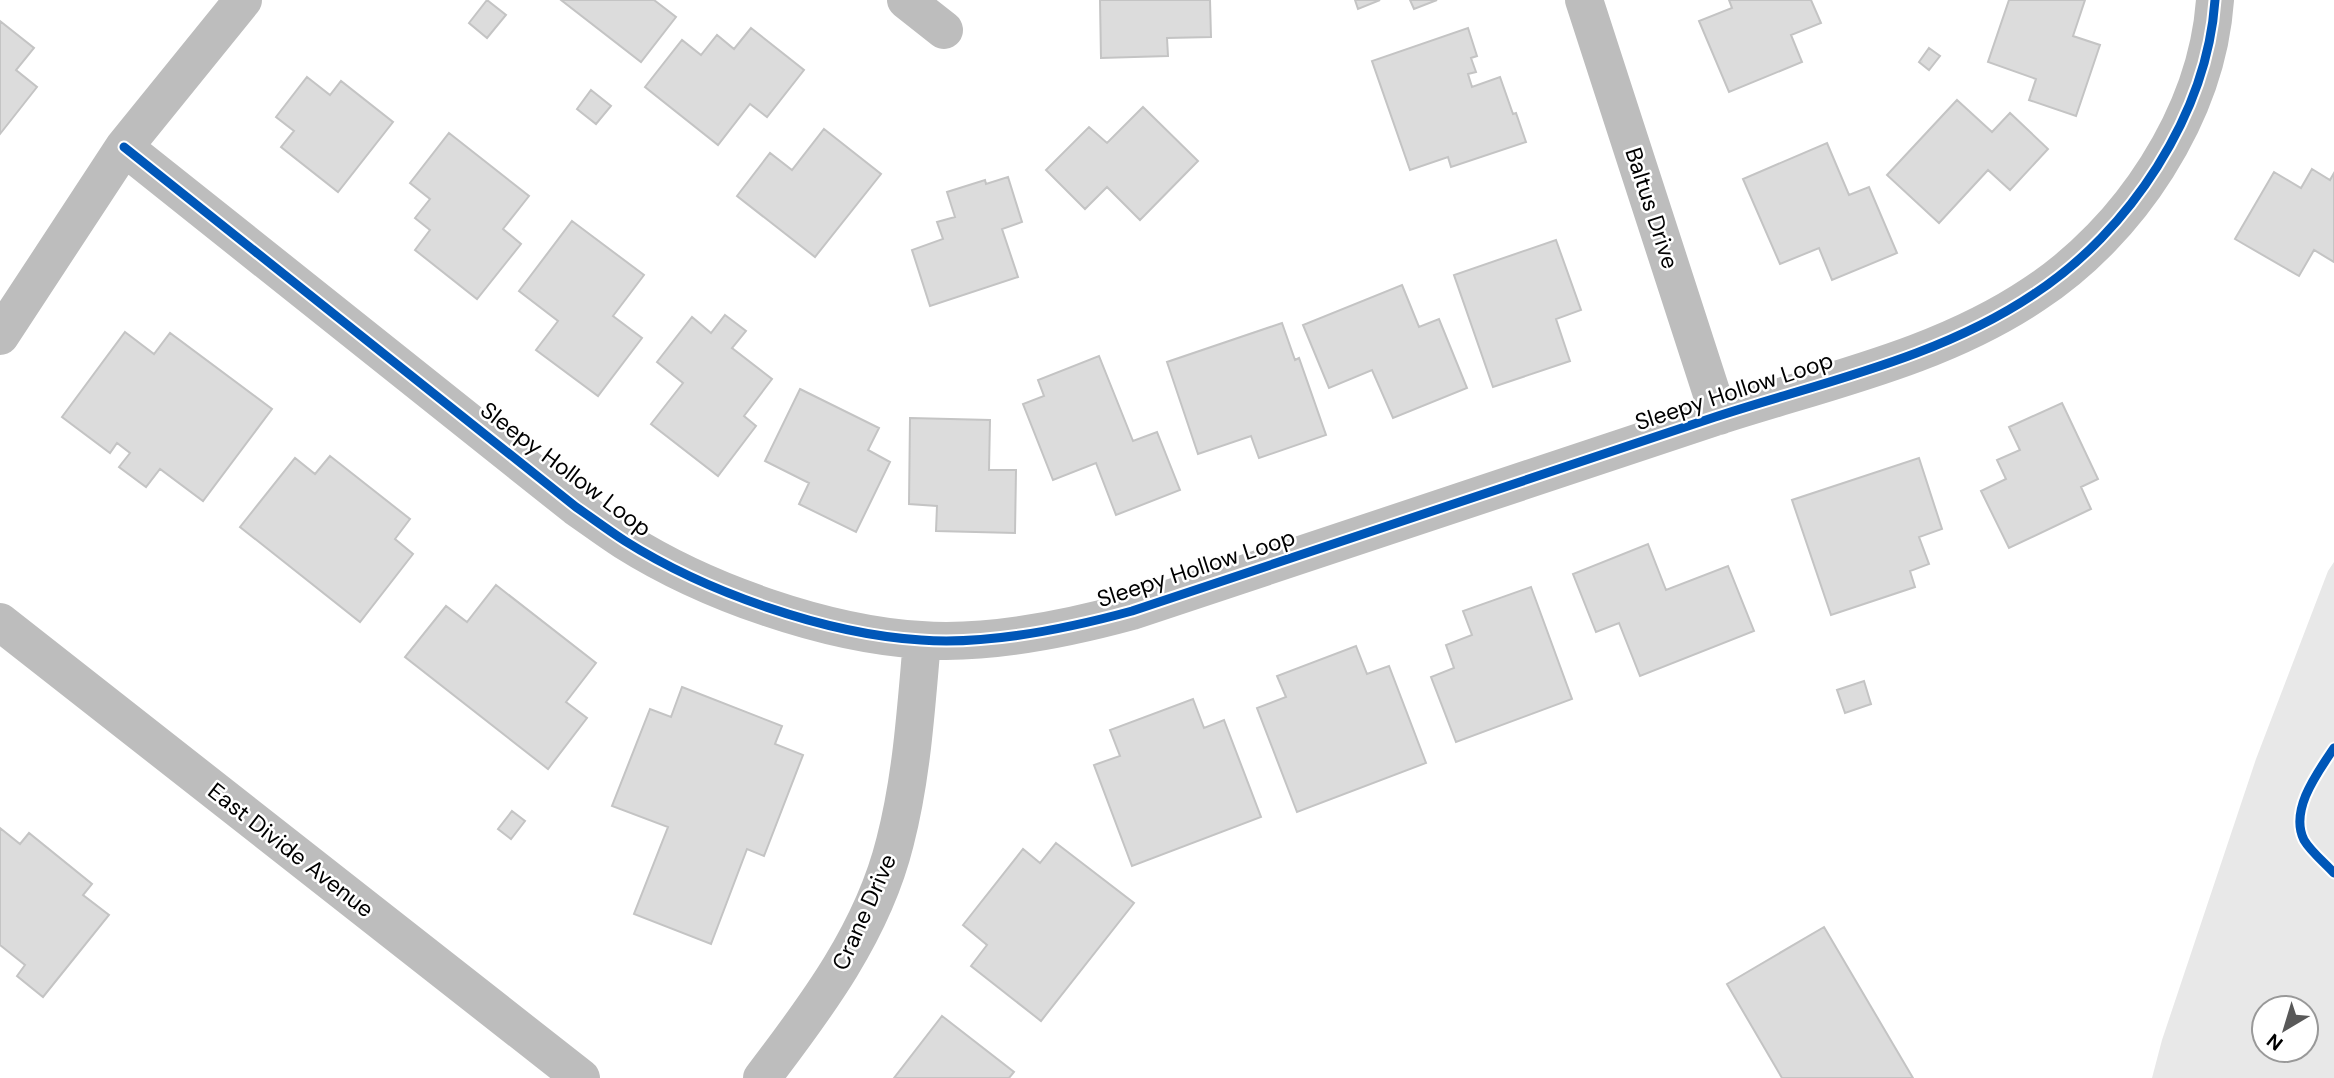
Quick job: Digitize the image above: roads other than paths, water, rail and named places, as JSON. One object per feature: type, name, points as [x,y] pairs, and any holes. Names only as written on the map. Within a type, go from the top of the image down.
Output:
[{"type":"street","points":[[0,336],[124,147],[243,0]]},
{"type":"street","points":[[906,0],[944,30]]},
{"type":"street","name":"Baltus Drive","points":[[1584,0],[1719,416]]},
{"type":"street","name":"Sleepy Hollow Loop","points":[[124,147],[576,507],[626,541],[678,570],[797,617],[860,631],[922,640],[979,639],[1032,634],[1085,624],[1132,611],[1915,353],[1998,317],[2073,265],[2106,233],[2138,194],[2167,152],[2205,59],[2215,0]]},
{"type":"street","name":"East Divide Avenue","points":[[0,622],[581,1078]]},
{"type":"street","name":"Crane Drive","points":[[762,1078],[831,983],[856,942],[877,895],[895,844],[908,783],[922,640]]}]
